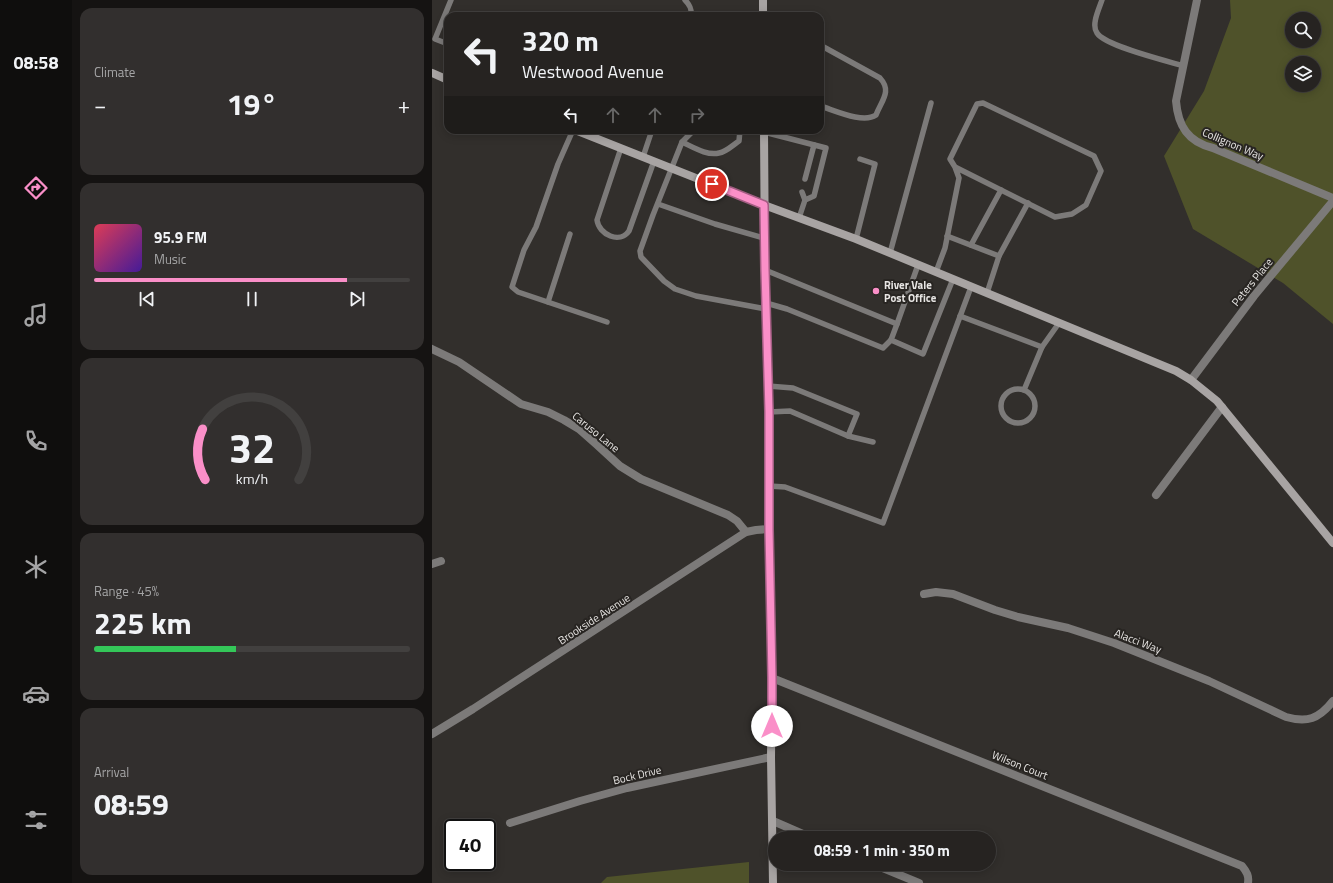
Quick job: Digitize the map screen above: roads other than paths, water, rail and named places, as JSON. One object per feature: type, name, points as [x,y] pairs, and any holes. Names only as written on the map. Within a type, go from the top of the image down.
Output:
[{"type":"street","points":[[763,0],[763,12]]},
{"type":"street","name":"Collignon Way","points":[[1197,0],[1176,101],[1177,114],[1181,125],[1196,141],[1206,146],[1333,199]]},
{"type":"street","points":[[432,75],[444,79]]},
{"type":"street","points":[[584,134],[764,205],[856,239],[1176,371],[1207,392],[1222,407],[1333,543]]},
{"type":"street","points":[[764,134],[764,238],[769,412],[769,529],[772,678],[771,758],[774,883]]},
{"type":"street","name":"Peters Place","points":[[1191,380],[1254,296],[1333,199]]},
{"type":"street","name":"Caruso Lane","points":[[432,349],[459,362],[521,404],[548,412],[579,429],[620,466],[641,479],[728,515],[737,521],[746,532]]},
{"type":"street","points":[[1156,495],[1222,407]]},
{"type":"street","name":"Brookside Avenue","points":[[432,734],[486,701],[746,532],[769,529]]},
{"type":"street","points":[[432,564],[441,561]]},
{"type":"street","name":"Alacci Way","points":[[924,594],[936,592],[953,594],[995,610],[1068,628],[1114,643],[1209,681],[1286,717],[1296,720],[1306,720],[1316,717],[1325,711],[1333,701]]},
{"type":"street","name":"Wilson Court","points":[[772,678],[1242,866],[1247,871],[1249,877],[1248,883]]},
{"type":"street","name":"Bock Drive","points":[[510,823],[580,800],[627,788],[771,758]]},
{"type":"street","points":[[773,821],[796,831]]},
{"type":"street","points":[[885,871],[899,879],[919,883]]},
{"type":"lane","points":[[446,12],[451,0]]},
{"type":"lane","points":[[685,0],[690,6],[692,12]]},
{"type":"lane","points":[[1102,0],[1095,26],[1096,33],[1102,38],[1133,52],[1184,66]]},
{"type":"lane","points":[[444,17],[435,39],[444,42]]},
{"type":"lane","points":[[824,47],[880,78],[886,84],[887,91],[876,115],[868,118],[853,116],[824,107]]},
{"type":"lane","points":[[890,254],[931,103]]},
{"type":"lane","points":[[936,272],[945,248],[959,178],[950,159],[977,104],[983,103],[1094,156],[1101,171],[1086,205],[1072,214],[1055,217],[955,167]]},
{"type":"lane","points":[[572,134],[558,164],[536,227],[524,250],[512,288],[518,292],[607,322]]},
{"type":"lane","points":[[643,157],[651,134]]},
{"type":"lane","points":[[690,134],[682,142],[640,252],[641,257],[664,282],[675,289],[696,296],[787,309],[883,348],[891,340],[918,265]]},
{"type":"lane","points":[[682,142],[709,153],[719,153],[739,141],[740,134]]},
{"type":"lane","points":[[775,134],[826,148],[814,196],[805,200]]},
{"type":"lane","points":[[805,179],[814,145]]},
{"type":"lane","points":[[621,148],[597,220],[598,226],[606,234],[615,237],[622,237],[629,231],[654,161]]},
{"type":"lane","points":[[856,239],[875,164],[860,158]]},
{"type":"lane","points":[[971,245],[1001,190]]},
{"type":"lane","points":[[799,218],[805,200],[802,192]]},
{"type":"lane","points":[[987,293],[999,256],[1028,203]]},
{"type":"lane","points":[[658,204],[715,224],[764,238]]},
{"type":"lane","points":[[548,302],[570,234]]},
{"type":"lane","points":[[947,236],[999,256]]},
{"type":"lane","points":[[765,270],[897,324]]},
{"type":"lane","points":[[891,340],[922,354],[953,279]]},
{"type":"lane","points":[[769,486],[785,487],[883,523],[971,287]]},
{"type":"lane","points":[[960,316],[1042,347]]},
{"type":"lane","points":[[1024,390],[1042,347],[1059,323]]},
{"type":"lane","points":[[768,386],[792,388],[857,414],[848,436]]},
{"type":"lane","points":[[1019,389],[1024,390],[1029,393],[1035,403],[1033,415],[1024,422],[1012,422],[1003,415],[1001,405],[1002,400],[1009,392],[1019,389]]},
{"type":"lane","points":[[769,412],[790,411],[848,436],[873,442]]},
{"type":"place","name":"River Vale Post Office","points":[[876,291]]}]
